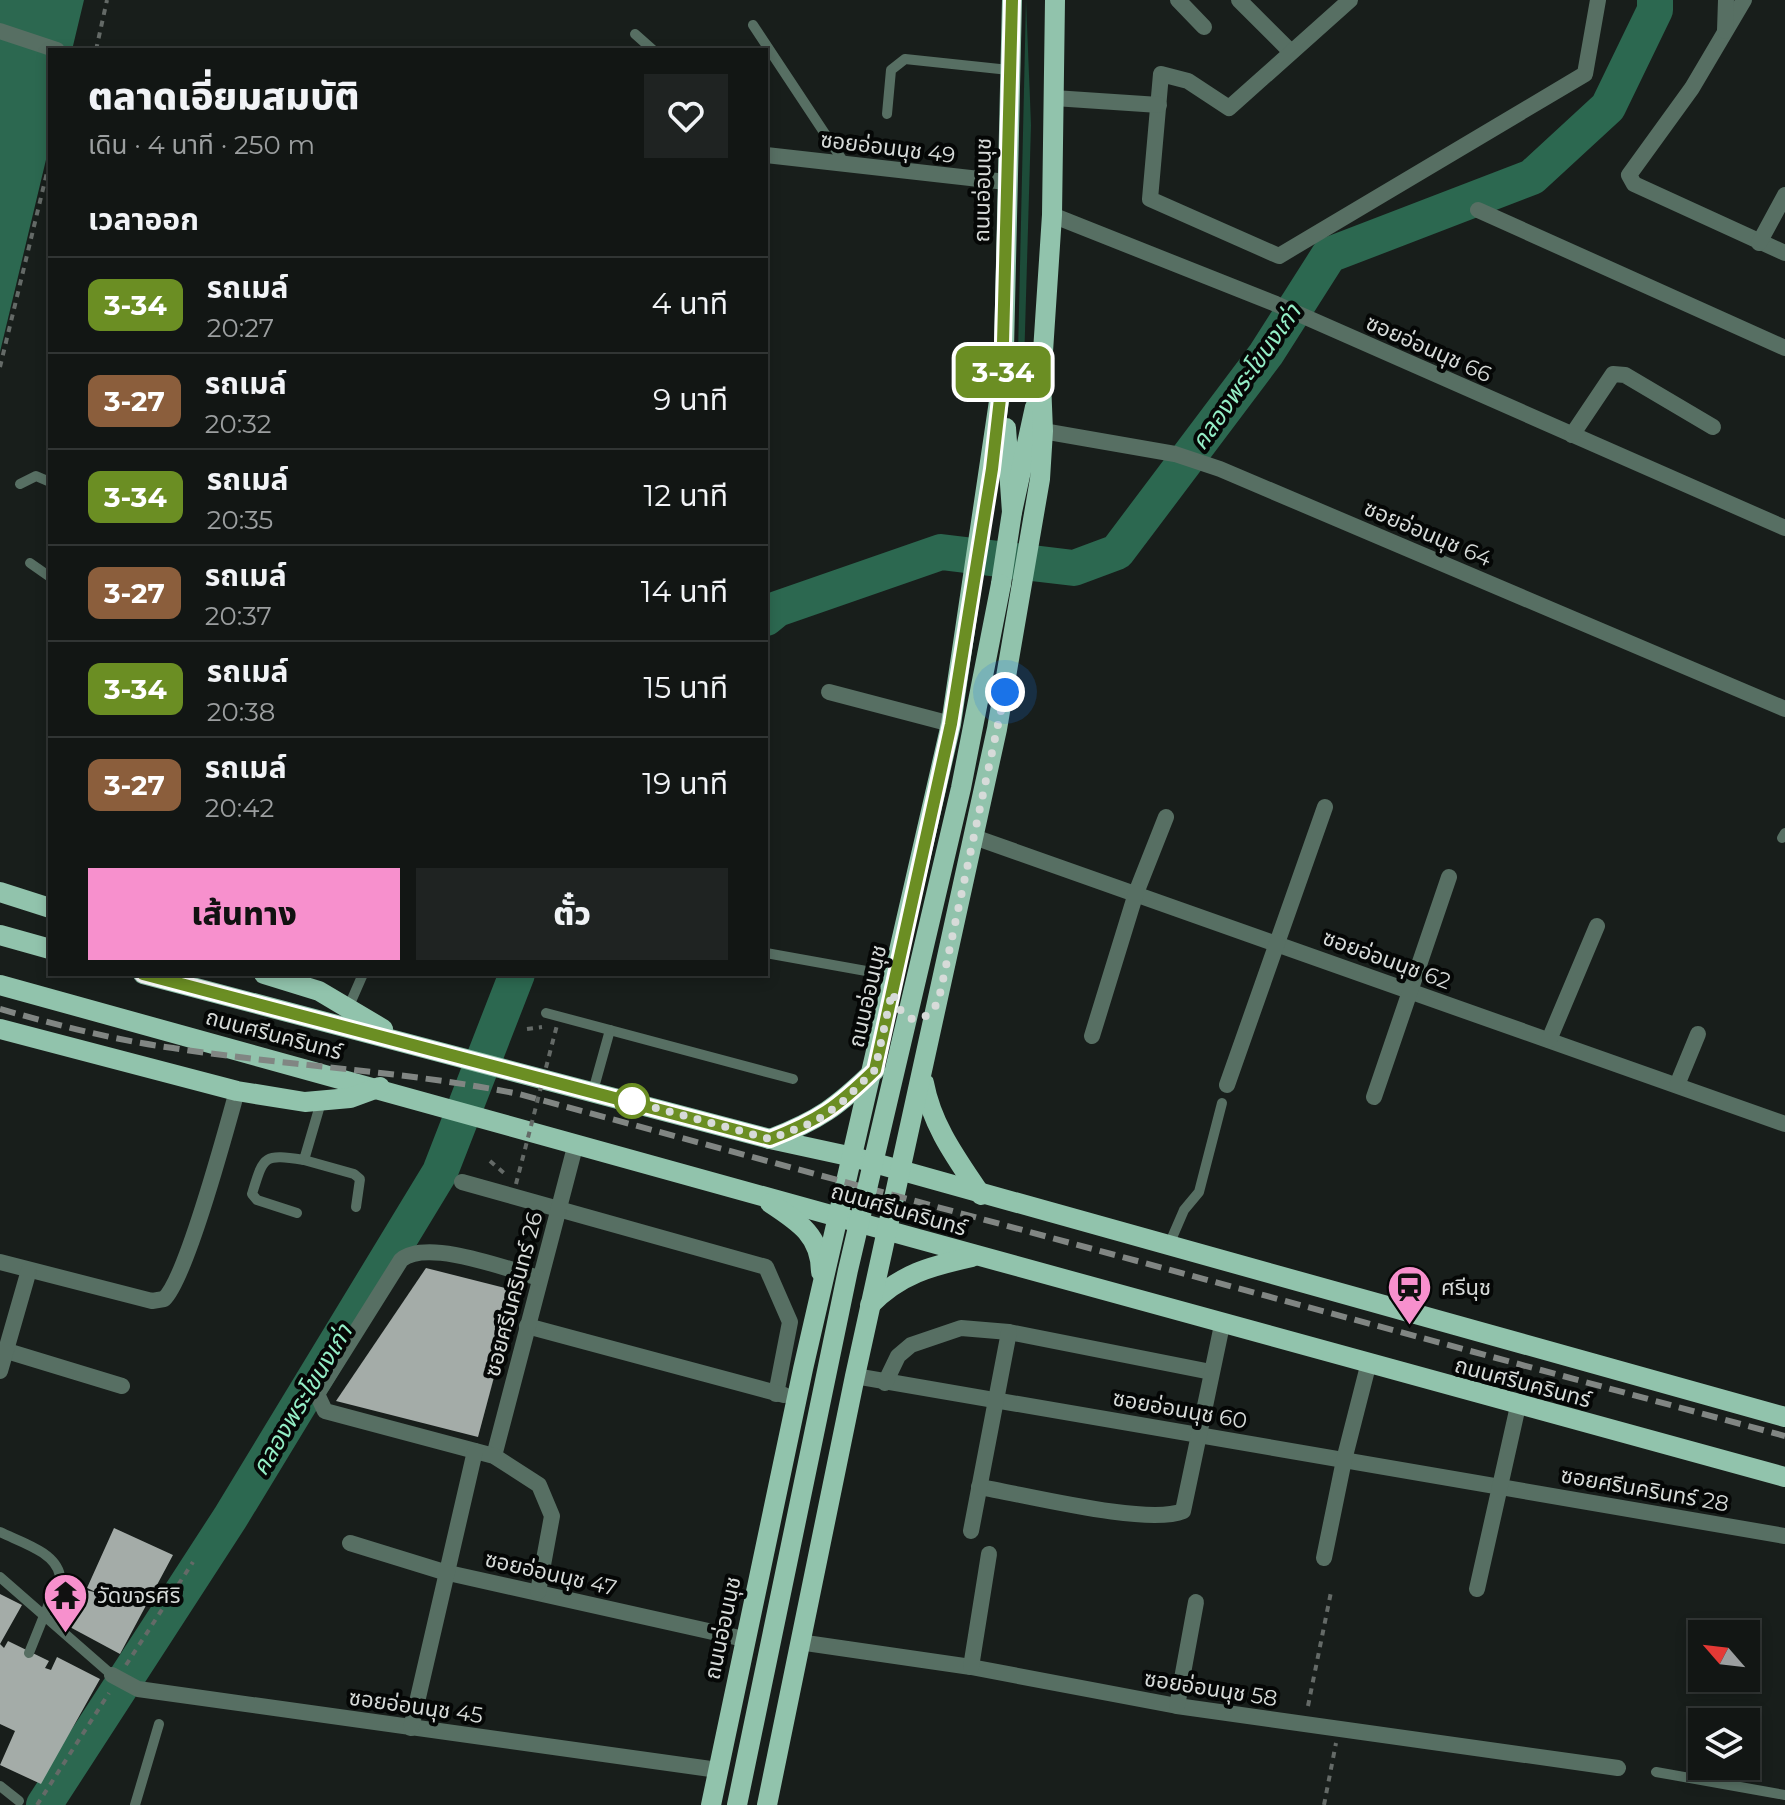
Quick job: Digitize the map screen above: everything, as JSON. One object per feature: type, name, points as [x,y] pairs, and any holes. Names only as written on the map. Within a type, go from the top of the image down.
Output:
[{"type":"main road","name":"ถนนอ่อนนุช","points":[[711,1805],[803,1369],[875,1070],[964,654],[1002,381],[1012,0]]},
{"type":"main road","name":"ถนนอ่อนนุช","points":[[767,1805],[855,1376],[1012,657],[1040,479],[1043,431],[1041,382],[1052,215],[1055,0]]},
{"type":"main road","name":"ถนนอ่อนนุช","points":[[1002,381],[1012,512]]},
{"type":"main road","name":"ถนนอ่อนนุช","points":[[737,1805],[848,1270],[977,712],[1012,512],[1041,382]]},
{"type":"main road","points":[[0,892],[48,907]]},
{"type":"main road","points":[[0,935],[48,948]]},
{"type":"main road","name":"ถนนศรีนครินทร์","points":[[151,976],[530,1073],[770,1139],[853,1157],[1785,1417]]},
{"type":"main road","points":[[270,976],[319,991],[349,1006],[396,1038]]},
{"type":"main road","points":[[894,984],[901,1011],[912,1019],[926,1016],[938,1003]]},
{"type":"main road","name":"ถนนศรีนครินทร์","points":[[0,985],[449,1106],[1368,1366],[1785,1477]]},
{"type":"main road","points":[[0,1029],[237,1091],[321,1102],[350,1098],[380,1087]]},
{"type":"main road","points":[[770,1139],[816,1121],[840,1104],[875,1070]]},
{"type":"main road","points":[[923,1075],[929,1109],[949,1147],[981,1195]]},
{"type":"main road","points":[[754,1192],[802,1225],[818,1244],[821,1292]]},
{"type":"main road","points":[[870,1306],[889,1286],[922,1268],[976,1256]]},
{"type":"main road","points":[[803,1369],[823,1358],[838,1356],[849,1364],[855,1376]]},
{"type":"street","points":[[1178,0],[1204,27]]},
{"type":"street","points":[[1239,0],[1291,52]]},
{"type":"street","points":[[1350,0],[1229,108],[1188,81],[1161,74],[1150,199],[1279,256],[1585,74],[1598,0]]},
{"type":"street","points":[[1725,32],[1726,0]]},
{"type":"street","points":[[1744,0],[1692,88],[1629,175],[1634,184],[1785,253]]},
{"type":"street","points":[[0,31],[51,48]]},
{"type":"street","points":[[1054,98],[1159,105]]},
{"type":"street","name":"ซอยอ่อนนุช 49","points":[[768,155],[1006,182]]},
{"type":"street","points":[[1759,243],[1785,195]]},
{"type":"street","points":[[1478,210],[1785,348]]},
{"type":"street","name":"ซอยอ่อนนุช 66","points":[[1052,215],[1276,304],[1785,528]]},
{"type":"street","points":[[1572,435],[1613,374],[1625,375],[1713,427]]},
{"type":"street","name":"ซอยอ่อนนุช 64","points":[[1043,431],[1175,454],[1220,469],[1785,709]]},
{"type":"street","points":[[829,692],[951,724]]},
{"type":"street","points":[[1227,1085],[1325,807]]},
{"type":"street","points":[[1092,1036],[1136,893],[1166,817]]},
{"type":"street","name":"ซอยอ่อนนุช 62","points":[[974,837],[1785,1124]]},
{"type":"street","points":[[1374,1097],[1449,877]]},
{"type":"street","points":[[1549,1040],[1597,926]]},
{"type":"street","points":[[1677,1085],[1698,1034]]},
{"type":"street","points":[[0,1262],[152,1301],[164,1299],[177,1277],[218,1163],[237,1091]]},
{"type":"street","name":"ซอยศรีนครินทร์ 26","points":[[494,1456],[576,1143]]},
{"type":"street","points":[[462,1182],[766,1267],[790,1322],[776,1394]]},
{"type":"street","points":[[538,1592],[552,1516],[539,1485],[494,1456],[325,1411],[317,1394],[320,1383],[401,1260],[410,1252],[421,1250],[446,1254],[539,1278]]},
{"type":"street","points":[[0,1371],[29,1270]]},
{"type":"street","points":[[979,1487],[1129,1513],[1172,1516],[1183,1511],[1222,1325]]},
{"type":"street","points":[[527,1326],[797,1398]]},
{"type":"street","points":[[885,1383],[898,1356],[930,1336],[961,1328],[1009,1332],[1211,1372]]},
{"type":"street","points":[[971,1531],[1009,1332]]},
{"type":"street","points":[[7,1351],[122,1386]]},
{"type":"street","points":[[1324,1558],[1368,1366]]},
{"type":"street","name":"ซอยอ่อนนุช 60","points":[[855,1376],[1498,1487]]},
{"type":"street","points":[[1477,1589],[1518,1406]]},
{"type":"street","points":[[411,1728],[444,1572],[475,1451]]},
{"type":"street","name":"ซอยศรีนครินทร์ 28","points":[[1498,1487],[1785,1536]]},
{"type":"street","name":"ซอยอ่อนนุช 47","points":[[350,1543],[444,1572],[744,1639]]},
{"type":"street","points":[[971,1667],[989,1554]]},
{"type":"street","points":[[1177,1706],[1196,1602]]},
{"type":"street","name":"ซอยอ่อนนุช 58","points":[[799,1642],[971,1667],[1177,1706],[1618,1768]]},
{"type":"street","name":"ซอยอ่อนนุช 45","points":[[124,1682],[411,1728],[718,1770]]},
{"type":"lane","points":[[753,25],[845,164]]},
{"type":"lane","points":[[635,34],[651,48]]},
{"type":"lane","points":[[887,114],[891,70],[905,59],[1009,70]]},
{"type":"lane","points":[[20,484],[36,476],[48,481]]},
{"type":"lane","points":[[30,563],[48,576]]},
{"type":"lane","points":[[768,953],[894,984]]},
{"type":"lane","points":[[349,1006],[362,976]]},
{"type":"lane","points":[[546,1013],[793,1079]]},
{"type":"lane","points":[[593,1091],[610,1030]]},
{"type":"lane","points":[[304,1160],[321,1102]]},
{"type":"lane","points":[[1168,1247],[1184,1210],[1199,1192],[1222,1103]]},
{"type":"lane","points":[[297,1213],[257,1200],[252,1194],[265,1159],[271,1155],[304,1160],[354,1174],[360,1179],[356,1207]]},
{"type":"lane","points":[[0,1532],[50,1557],[59,1566],[60,1576],[29,1653]]},
{"type":"lane","points":[[0,1577],[124,1682]]},
{"type":"lane","points":[[135,1805],[159,1724]]},
{"type":"lane","points":[[1656,1772],[1785,1795]]},
{"type":"lane","points":[[0,1786],[19,1801]]},
{"type":"path","points":[[96,48],[107,0]]},
{"type":"path","points":[[0,367],[48,168]]},
{"type":"path","points":[[490,1161],[516,1184],[557,1025]]},
{"type":"path","points":[[1304,1724],[1331,1592]]},
{"type":"path","points":[[1324,1805],[1339,1729]]},
{"type":"shaded area","points":[[0,0],[84,0],[72,48],[48,48],[48,151],[0,352]]},
{"type":"shaded area","points":[[1026,0],[1031,125],[1023,400],[1017,399]]},
{"type":"building","points":[[426,1268],[517,1291],[478,1437],[336,1401]]},
{"type":"building","points":[[114,1528],[173,1555],[120,1654],[68,1626],[86,1590],[98,1593],[87,1588]]},
{"type":"building","points":[[0,1594],[22,1605],[0,1644]]},
{"type":"building","points":[[8,1641],[49,1661],[45,1668],[51,1670],[57,1657],[100,1679],[41,1784],[0,1765],[15,1731],[0,1724],[0,1644],[4,1648]]},
{"type":"waterway","name":"คลองพระโขนงเก่า","points":[[768,616],[777,609],[941,552],[1074,568],[1117,552],[1266,354],[1329,255],[1532,177],[1608,107],[1655,10],[1655,0]]},
{"type":"waterway","name":"คลองพระโขนงเก่า","points":[[44,1805],[230,1518],[440,1172],[516,976]]},
{"type":"railway","points":[[0,1009],[86,1032],[151,1045],[433,1080],[519,1094],[1785,1436]]},
{"type":"bus line","name":"3-34","points":[[151,976],[530,1073],[770,1139],[816,1121],[840,1104],[875,1070],[951,724],[992,469],[1002,381],[1012,0]]},
{"type":"place","name":"ศรีนุช","points":[[1410,1326]]},
{"type":"place","name":"วัดขจรศิริ","points":[[66,1634]]},
{"type":"route","points":[[632,1101],[623,1099],[770,1139],[816,1121],[840,1104],[875,1070],[892,992],[905,1016],[920,1019],[931,1012],[938,1003],[1005,692]]}]
